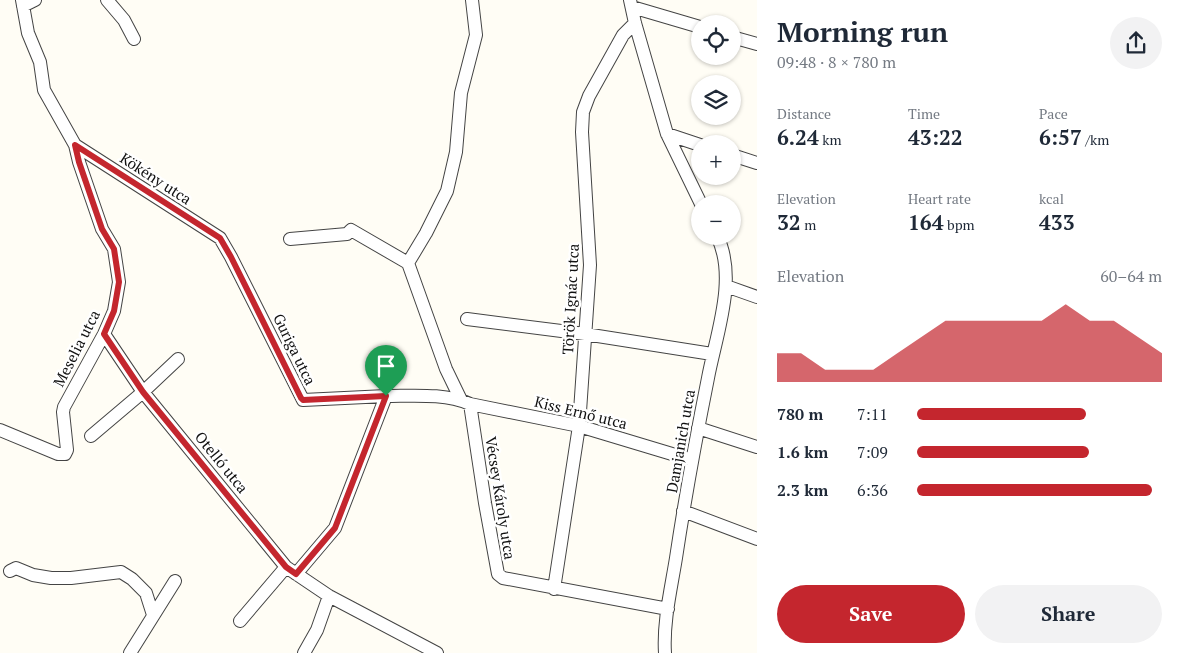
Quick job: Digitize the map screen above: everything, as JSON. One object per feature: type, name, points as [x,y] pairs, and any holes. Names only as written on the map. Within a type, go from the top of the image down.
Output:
[{"type":"street","points":[[19,2],[35,0]]},
{"type":"street","points":[[107,0],[124,20],[134,39]]},
{"type":"street","points":[[290,239],[347,234],[351,230],[408,263],[447,192],[456,152],[461,93],[476,35],[472,0]]},
{"type":"street","name":"Meselia utca","points":[[0,430],[58,454],[65,454],[67,450],[64,407],[104,334],[114,311],[119,282],[114,249],[102,229],[75,145],[44,90],[40,62],[28,33],[19,2]]},
{"type":"street","points":[[691,24],[631,3],[634,23],[667,134],[697,195]]},
{"type":"street","name":"Török Ignác utca","points":[[554,588],[579,426],[590,265],[582,132],[583,112],[589,96],[623,35],[634,23]]},
{"type":"street","points":[[741,40],[757,44]]},
{"type":"street","points":[[667,134],[691,142]]},
{"type":"street","name":"Kökény utca","points":[[75,145],[220,238]]},
{"type":"street","points":[[741,158],[757,163]]},
{"type":"street","name":"Guriga utca","points":[[220,238],[303,400],[386,396]]},
{"type":"street","name":"Damjanich utca","points":[[665,653],[668,610],[683,511],[726,286],[726,263],[720,245]]},
{"type":"street","name":"Vécsey Károly utca","points":[[408,263],[446,368],[465,402],[498,574],[503,578],[668,610]]},
{"type":"street","points":[[726,286],[757,297]]},
{"type":"street","points":[[467,319],[585,334],[712,354]]},
{"type":"street","name":"Otelló utca","points":[[104,334],[143,392],[291,570],[329,596],[436,653]]},
{"type":"street","points":[[91,436],[143,392],[178,359]]},
{"type":"street","points":[[240,621],[335,528],[386,396]]},
{"type":"street","name":"Kiss Ernő utca","points":[[386,396],[427,396],[465,402],[579,426],[692,460]]},
{"type":"street","points":[[698,428],[757,447]]},
{"type":"street","points":[[683,511],[757,539]]},
{"type":"street","points":[[10,571],[16,568],[33,575],[50,578],[71,578],[121,572],[132,579],[146,593],[153,615]]},
{"type":"street","points":[[130,653],[175,581]]},
{"type":"street","points":[[304,653],[317,630],[329,596]]},
{"type":"route","points":[[75,145],[220,238],[303,400],[386,396],[335,528],[296,574],[286,567],[143,392],[104,334],[114,311],[119,282],[114,249],[102,229],[75,145]]}]
